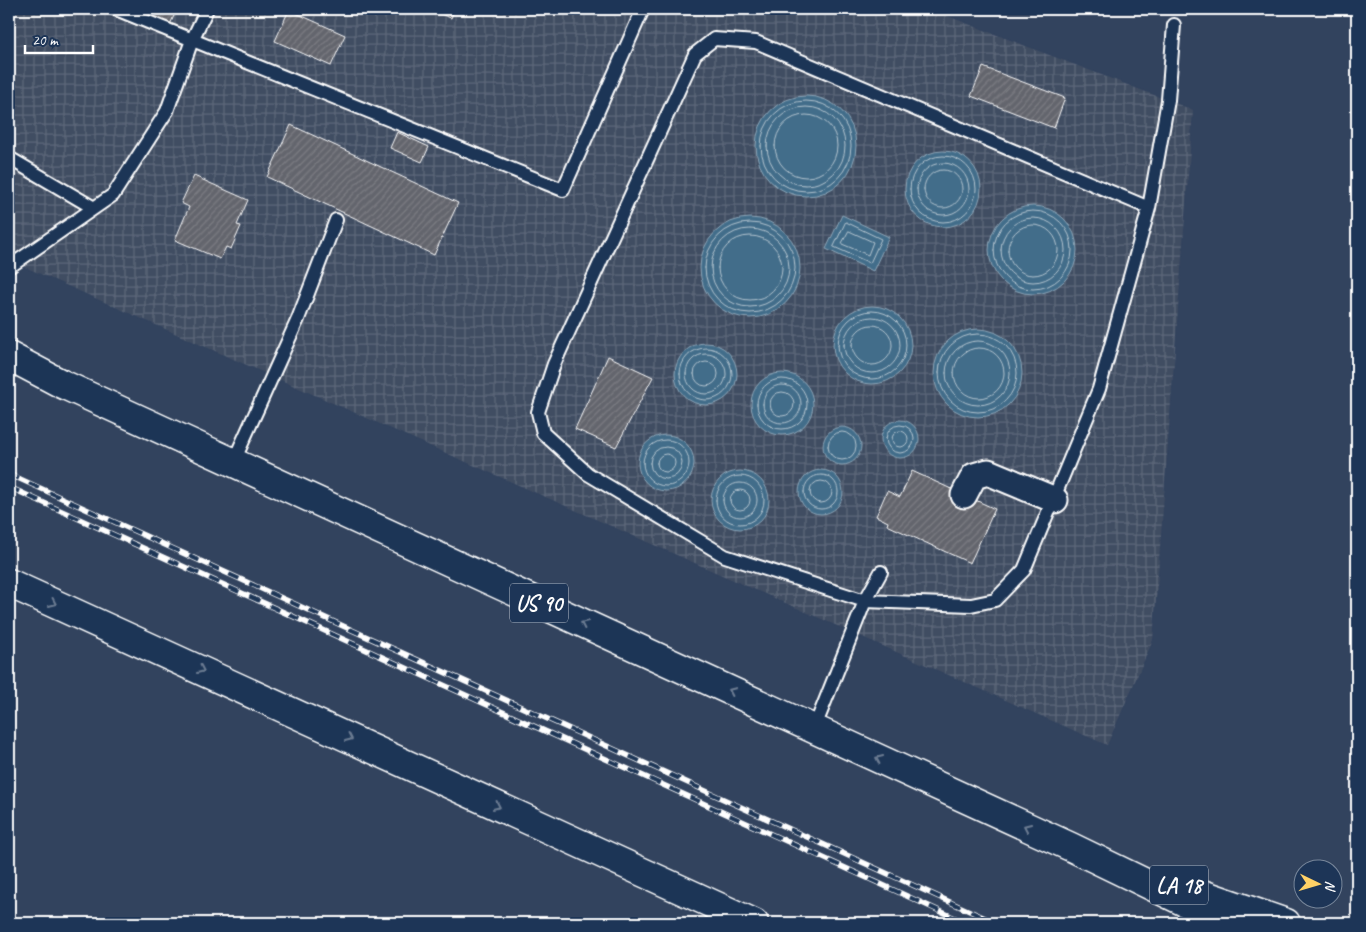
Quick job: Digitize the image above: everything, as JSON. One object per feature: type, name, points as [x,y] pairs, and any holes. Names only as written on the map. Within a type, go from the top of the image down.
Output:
[{"type":"highway","name":"US 90","points":[[9,356],[60,384],[1071,847],[1228,923]]},
{"type":"highway","points":[[9,583],[754,923]]},
{"type":"highway","name":"LA 18","points":[[1071,847],[1286,923]]},
{"type":"street","points":[[964,494],[974,476],[988,472],[1055,500]]},
{"type":"lane","points":[[116,9],[563,190],[643,9]]},
{"type":"lane","points":[[9,267],[113,195],[167,112],[192,40],[207,9]]},
{"type":"lane","points":[[1149,208],[756,42],[714,39],[695,54],[554,364],[538,412],[543,433],[588,474],[725,556],[865,601],[971,605],[995,600],[1024,570],[1055,500],[1099,389],[1149,208],[1168,100],[1174,25]]},
{"type":"lane","points":[[9,158],[94,208]]},
{"type":"lane","points":[[233,463],[298,319],[336,220]]},
{"type":"lane","points":[[814,729],[865,601],[881,572]]},
{"type":"shaded area","points":[[9,9],[929,9],[1193,110],[1153,640],[1107,745],[9,260]]},
{"type":"water","points":[[806,96],[825,100],[841,111],[852,127],[856,146],[852,165],[841,181],[825,192],[806,196],[787,192],[771,181],[760,165],[756,146],[760,127],[771,111],[787,100]]},
{"type":"water","points":[[943,151],[957,154],[970,162],[978,175],[981,189],[978,203],[970,216],[957,224],[943,227],[929,224],[916,216],[908,203],[905,189],[908,175],[916,162],[929,154]]},
{"type":"water","points":[[1033,206],[1050,210],[1064,219],[1073,233],[1077,250],[1073,267],[1064,281],[1050,290],[1033,294],[1016,290],[1002,281],[993,267],[989,250],[993,233],[1002,219],[1016,210]]},
{"type":"water","points":[[842,215],[889,237],[873,271],[826,249]]},
{"type":"water","points":[[750,218],[769,221],[786,232],[797,249],[800,268],[797,287],[786,304],[769,315],[750,318],[731,315],[714,304],[703,287],[700,268],[703,249],[714,232],[731,221]]},
{"type":"water","points":[[872,306],[887,309],[900,317],[908,330],[911,345],[908,360],[900,373],[887,381],[872,384],[857,381],[844,373],[836,360],[833,345],[836,330],[844,317],[857,309]]},
{"type":"water","points":[[978,329],[995,333],[1009,342],[1018,356],[1022,373],[1018,390],[1009,404],[995,413],[978,417],[961,413],[947,404],[938,390],[934,373],[938,356],[947,342],[961,333]]},
{"type":"water","points":[[700,343],[712,343],[728,352],[735,362],[737,374],[735,386],[728,396],[712,405],[700,405],[689,400],[680,391],[675,380],[675,368],[680,357],[689,348]]},
{"type":"water","points":[[782,373],[794,376],[804,382],[810,392],[813,404],[810,416],[804,426],[794,432],[782,435],[770,432],[760,426],[754,416],[751,404],[754,392],[760,382],[770,376]]},
{"type":"water","points":[[900,420],[914,425],[919,439],[914,453],[900,458],[886,453],[881,439],[886,425]]},
{"type":"water","points":[[842,427],[856,432],[861,446],[856,460],[842,465],[828,460],[823,446],[828,432]]},
{"type":"water","points":[[666,435],[677,437],[686,443],[692,452],[694,463],[692,474],[686,483],[677,489],[666,491],[655,489],[646,483],[640,474],[638,463],[640,452],[646,443],[655,437]]},
{"type":"water","points":[[817,470],[825,470],[837,476],[843,492],[837,508],[825,514],[817,514],[805,508],[799,496],[799,488],[805,476]]},
{"type":"water","points":[[740,471],[751,473],[764,484],[769,500],[767,511],[756,524],[740,529],[729,527],[716,516],[711,500],[713,489],[724,476]]},
{"type":"building","points":[[146,9],[177,9],[169,27],[143,15]]},
{"type":"building","points":[[427,9],[455,9],[451,18]]},
{"type":"building","points":[[289,10],[345,35],[331,66],[275,41]]},
{"type":"building","points":[[983,67],[1065,98],[1054,128],[971,96]]},
{"type":"building","points":[[291,125],[458,203],[434,255],[267,177]]},
{"type":"building","points":[[397,132],[429,147],[422,162],[390,148]]},
{"type":"building","points":[[194,176],[248,200],[237,225],[241,226],[231,249],[226,247],[220,259],[175,240],[189,207],[181,203]]},
{"type":"building","points":[[608,356],[653,377],[616,447],[575,429]]},
{"type":"building","points":[[912,471],[995,509],[970,563],[887,525],[888,522],[876,516],[887,491],[900,497]]},
{"type":"railway","points":[[9,474],[996,923]]},
{"type":"railway","points":[[9,487],[966,923]]}]
